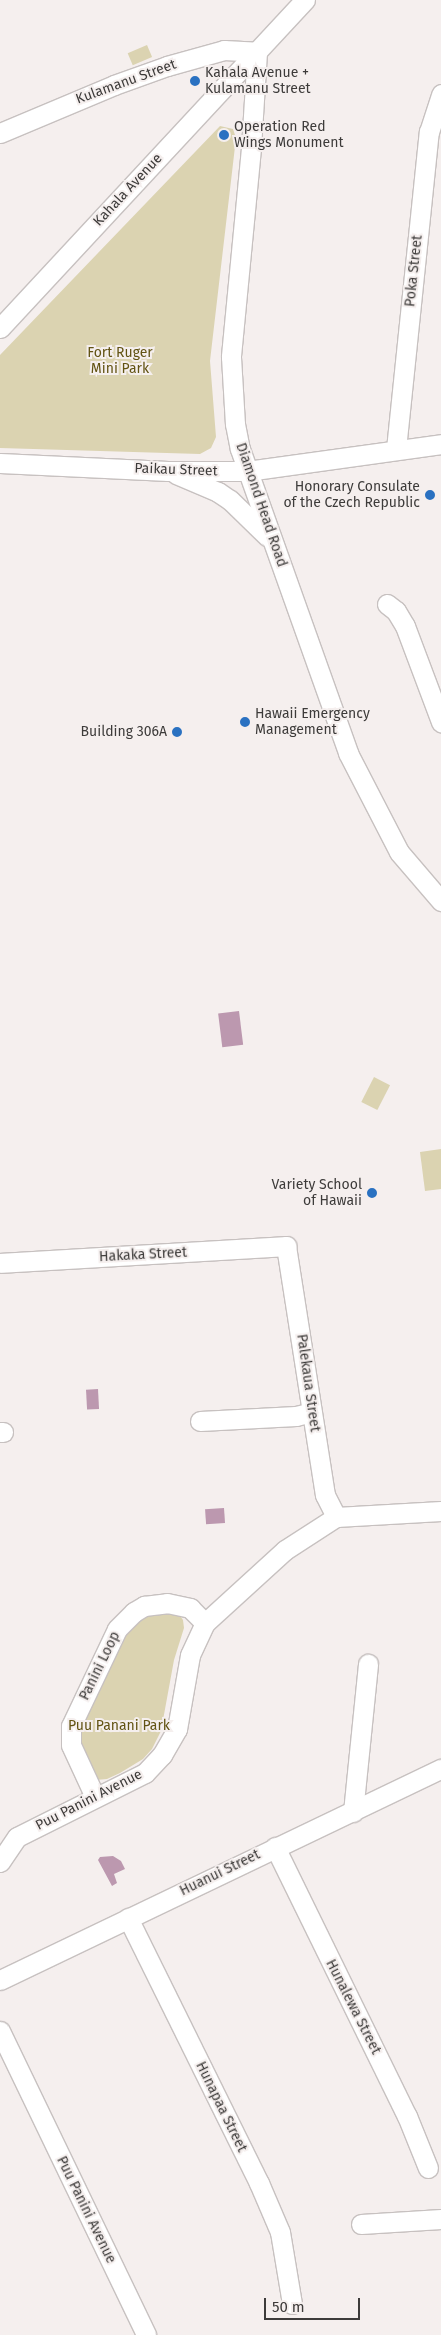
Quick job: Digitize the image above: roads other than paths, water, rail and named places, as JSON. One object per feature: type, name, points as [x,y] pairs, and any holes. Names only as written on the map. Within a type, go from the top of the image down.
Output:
[{"type":"street","points":[[257,52],[305,0]]},
{"type":"street","name":"Kulamanu Street","points":[[0,133],[114,85],[167,66],[224,50],[257,52]]},
{"type":"street","name":"Kahala Avenue","points":[[0,328],[257,52]]},
{"type":"street","name":"Diamond Head Road","points":[[257,52],[251,148],[231,357],[235,424],[247,471],[348,753],[399,852],[441,901]]},
{"type":"street","name":"Poka Street","points":[[396,449],[429,132],[441,94]]},
{"type":"street","name":"Paikau Street","points":[[0,463],[168,471],[247,471],[441,444]]},
{"type":"street","points":[[168,471],[218,492],[230,500],[272,542]]},
{"type":"street","points":[[387,604],[396,611],[405,626],[441,722]]},
{"type":"street","name":"Hakaka Street","points":[[0,1263],[286,1246]]},
{"type":"street","name":"Palekaua Street","points":[[286,1246],[325,1495],[336,1517]]},
{"type":"street","points":[[200,1421],[296,1416],[312,1412]]},
{"type":"street","name":"Puu Panini Avenue","points":[[0,1862],[17,1837],[145,1773],[162,1756],[177,1728],[190,1655],[205,1622],[285,1550],[336,1517],[441,1511]]},
{"type":"street","name":"Panini Loop","points":[[95,1797],[71,1745],[71,1726],[117,1628],[144,1606],[166,1603],[190,1608],[205,1622]]},
{"type":"street","points":[[353,1812],[368,1664]]},
{"type":"street","name":"Huanui Street","points":[[0,1980],[441,1769]]},
{"type":"street","name":"Hunalewa Street","points":[[275,1847],[407,2116],[428,2168]]},
{"type":"street","name":"Hunapaa Street","points":[[128,1918],[259,2183],[280,2232],[292,2304]]},
{"type":"street","name":"Puu Panini Avenue","points":[[0,2031],[146,2335]]},
{"type":"street","points":[[361,2224],[441,2219]]},
{"type":"place","name":"Kahala Avenue + Kulamanu Street","points":[[195,81]]},
{"type":"place","name":"Operation Red Wings Monument","points":[[224,135]]},
{"type":"place","name":"Honorary Consulate of the Czech Republic","points":[[430,495]]},
{"type":"place","name":"Hawaii Emergency Management","points":[[245,722]]},
{"type":"place","name":"Building 306A","points":[[177,732]]},
{"type":"place","name":"Variety School of Hawaii","points":[[372,1193]]},
{"type":"park label","name":"Fort Ruger Mini Park","points":[[120,362]]},
{"type":"park label","name":"Puu Panani Park","points":[[119,1726]]}]
